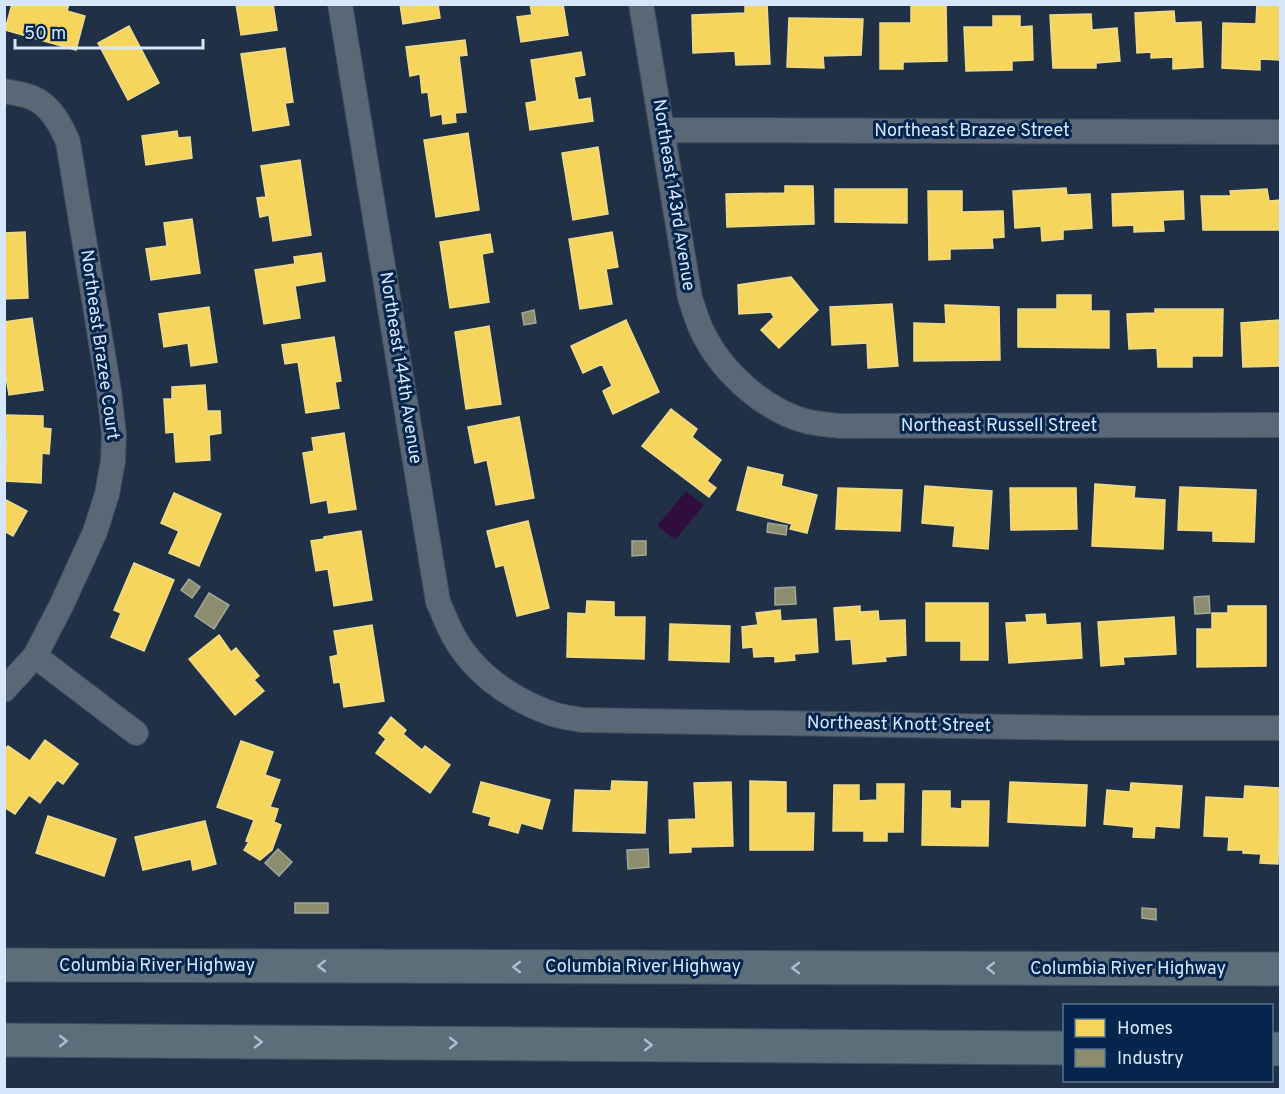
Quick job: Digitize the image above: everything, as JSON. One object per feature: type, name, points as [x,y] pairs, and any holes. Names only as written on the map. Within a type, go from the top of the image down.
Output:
[{"type":"highway","name":"Columbia River Highway","points":[[4,965],[1281,969]]},
{"type":"highway","points":[[4,1040],[1063,1048]]},
{"type":"street","name":"Northeast 144th Avenue","points":[[340,4],[438,602],[450,629],[466,655],[486,677],[520,701]]},
{"type":"street","name":"Northeast 143rd Avenue","points":[[641,4],[690,298],[705,338],[733,375]]},
{"type":"street","name":"Northeast Brazee Court","points":[[4,91],[33,98],[47,108],[61,126],[68,142],[109,391],[114,435],[113,461],[107,494],[95,532],[36,656],[4,690]]},
{"type":"street","name":"Northeast Brazee Street","points":[[663,130],[1281,132]]},
{"type":"street","name":"Northeast Russell Street","points":[[733,375],[757,397],[779,410],[808,422],[841,426],[1281,425]]},
{"type":"street","points":[[36,656],[136,733]]},
{"type":"street","name":"Northeast Knott Street","points":[[520,701],[552,714],[582,720],[611,722],[1281,728]]},
{"type":"shaded area","points":[[686,491],[704,505],[675,540],[657,526]]},
{"type":"building: Homes","points":[[12,4],[69,4],[67,11],[85,16],[76,50],[5,30]]},
{"type":"building: Homes","points":[[236,4],[273,4],[277,30],[241,35]]},
{"type":"building: Homes","points":[[400,4],[438,4],[440,18],[403,24]]},
{"type":"building: Homes","points":[[530,4],[563,4],[568,35],[521,42],[517,17],[532,15]]},
{"type":"building: Homes","points":[[745,4],[767,4],[770,64],[736,65],[735,51],[693,53],[692,15],[745,13]]},
{"type":"building: Homes","points":[[911,4],[946,4],[947,61],[903,62],[903,69],[880,69],[880,23],[911,23]]},
{"type":"building: Homes","points":[[1257,4],[1280,4],[1280,60],[1260,59],[1260,70],[1222,68],[1223,23],[1256,24]]},
{"type":"building: Homes","points":[[1174,11],[1175,23],[1201,22],[1203,67],[1173,69],[1173,57],[1151,58],[1151,52],[1137,53],[1135,13]]},
{"type":"building: Homes","points":[[1091,14],[1092,30],[1117,28],[1120,61],[1096,63],[1096,68],[1053,68],[1050,15]]},
{"type":"building: Homes","points":[[993,16],[1020,16],[1020,27],[1032,26],[1033,60],[1012,61],[1012,70],[966,71],[964,27],[993,27]]},
{"type":"building: Homes","points":[[789,18],[863,19],[861,55],[823,56],[824,68],[787,67]]},
{"type":"building: Homes","points":[[129,26],[159,83],[128,100],[98,43]]},
{"type":"building: Homes","points":[[465,40],[467,55],[459,56],[466,112],[455,113],[456,122],[443,124],[442,114],[431,116],[428,92],[422,93],[420,74],[410,76],[406,47]]},
{"type":"building: Homes","points":[[285,48],[293,102],[285,103],[289,125],[253,131],[241,54]]},
{"type":"building: Homes","points":[[581,52],[585,75],[574,77],[578,100],[590,98],[593,121],[530,130],[526,103],[537,101],[531,60]]},
{"type":"building: Homes","points":[[177,131],[178,138],[190,137],[192,158],[146,165],[142,136]]},
{"type":"building: Homes","points":[[468,133],[479,210],[436,217],[424,140]]},
{"type":"building: Homes","points":[[598,147],[608,214],[573,220],[562,153]]},
{"type":"building: Homes","points":[[300,160],[311,235],[273,241],[269,215],[260,217],[257,198],[266,197],[261,166]]},
{"type":"building: Homes","points":[[785,186],[813,186],[814,224],[727,227],[726,194],[785,193]]},
{"type":"building: Homes","points":[[1066,188],[1067,195],[1090,194],[1092,228],[1063,230],[1063,239],[1042,241],[1041,226],[1015,228],[1013,191]]},
{"type":"building: Homes","points":[[835,189],[907,189],[907,223],[835,222]]},
{"type":"building: Homes","points":[[1267,189],[1269,201],[1280,200],[1280,230],[1203,230],[1201,196],[1231,196],[1230,191]]},
{"type":"building: Homes","points":[[928,191],[962,191],[962,212],[1003,211],[1004,237],[992,238],[993,248],[950,249],[950,259],[929,260]]},
{"type":"building: Homes","points":[[1183,191],[1184,219],[1163,220],[1164,231],[1134,232],[1134,225],[1113,226],[1112,194]]},
{"type":"building: Homes","points":[[192,219],[200,273],[151,280],[146,249],[167,246],[164,223]]},
{"type":"building: Homes","points":[[25,232],[28,298],[4,299],[4,233]]},
{"type":"building: Homes","points":[[612,232],[618,267],[606,269],[612,304],[580,309],[569,239]]},
{"type":"building: Homes","points":[[490,234],[493,252],[482,254],[489,302],[450,308],[440,242]]},
{"type":"building: Homes","points":[[321,253],[325,281],[295,286],[300,318],[264,324],[255,270],[295,264],[294,257]]},
{"type":"building: Homes","points":[[791,277],[818,310],[779,348],[761,330],[774,317],[771,312],[739,314],[738,285]]},
{"type":"building: Homes","points":[[1057,295],[1091,295],[1091,311],[1109,311],[1109,348],[1018,347],[1018,309],[1057,309]]},
{"type":"building: Homes","points":[[892,304],[898,366],[868,368],[867,343],[832,345],[830,307]]},
{"type":"building: Homes","points":[[945,305],[999,307],[1000,360],[914,361],[914,323],[946,324]]},
{"type":"building: Homes","points":[[209,307],[217,362],[191,366],[188,343],[164,347],[159,314]]},
{"type":"building: Homes","points":[[1155,309],[1223,309],[1222,356],[1192,356],[1192,367],[1158,367],[1157,348],[1129,349],[1127,314],[1155,313]]},
{"type":"building: Homes","points":[[32,318],[43,390],[9,395],[4,365],[4,322]]},
{"type":"building: Homes","points":[[626,320],[659,392],[613,414],[603,391],[612,386],[602,364],[583,373],[571,346]]},
{"type":"building: Homes","points":[[1280,320],[1279,366],[1243,367],[1241,323]]},
{"type":"building: Homes","points":[[489,326],[501,404],[466,409],[455,332]]},
{"type":"building: Homes","points":[[334,337],[341,381],[335,382],[339,408],[306,413],[298,362],[285,364],[282,345]]},
{"type":"building: Homes","points":[[205,385],[207,411],[220,411],[221,433],[209,435],[210,460],[176,462],[174,432],[166,433],[164,399],[172,399],[172,387]]},
{"type":"building: Homes","points":[[671,409],[697,429],[692,437],[721,460],[707,481],[716,488],[709,497],[642,446]]},
{"type":"building: Homes","points":[[4,415],[43,416],[43,428],[51,429],[49,454],[42,453],[41,483],[5,481],[7,435],[4,434]]},
{"type":"building: Homes","points":[[519,417],[534,498],[496,505],[487,460],[475,463],[468,427]]},
{"type":"building: Homes","points":[[344,433],[356,509],[329,513],[327,500],[311,503],[303,453],[314,451],[312,438]]},
{"type":"building: Homes","points":[[748,467],[783,475],[781,486],[817,495],[807,533],[790,529],[792,524],[737,510]]},
{"type":"building: Homes","points":[[1095,484],[1135,487],[1134,498],[1165,500],[1163,549],[1092,546]]},
{"type":"building: Homes","points":[[925,486],[992,491],[988,549],[953,546],[955,526],[922,523]]},
{"type":"building: Homes","points":[[1180,487],[1256,490],[1254,542],[1213,541],[1213,531],[1178,530]]},
{"type":"building: Homes","points":[[838,488],[902,490],[900,531],[836,529]]},
{"type":"building: Homes","points":[[1010,488],[1076,488],[1077,529],[1011,530]]},
{"type":"building: Homes","points":[[174,493],[221,514],[199,566],[169,553],[179,531],[161,523]]},
{"type":"building: Homes","points":[[4,499],[27,511],[13,536],[4,531]]},
{"type":"building: Homes","points":[[528,521],[549,608],[517,616],[504,565],[496,567],[487,531]]},
{"type":"building: Homes","points":[[361,531],[372,600],[334,606],[328,569],[316,571],[311,541]]},
{"type":"building: Homes","points":[[134,563],[174,580],[144,651],[111,637],[121,613],[114,610]]},
{"type":"building: Homes","points":[[587,601],[614,602],[614,617],[645,617],[644,659],[567,657],[568,613],[586,614]]},
{"type":"building: Homes","points":[[926,603],[988,603],[988,660],[961,660],[961,641],[926,641]]},
{"type":"building: Homes","points":[[860,606],[860,612],[878,611],[879,621],[905,620],[906,655],[885,657],[886,661],[853,664],[851,639],[836,640],[834,608]]},
{"type":"building: Homes","points":[[1228,606],[1266,606],[1266,666],[1197,667],[1197,629],[1212,629],[1212,613],[1228,613]]},
{"type":"building: Homes","points":[[780,610],[781,621],[816,619],[818,652],[794,654],[795,660],[775,662],[775,656],[754,657],[753,647],[743,648],[742,627],[758,625],[756,613]]},
{"type":"building: Homes","points":[[1045,614],[1046,625],[1080,623],[1082,658],[1009,663],[1006,623],[1027,622],[1026,615]]},
{"type":"building: Homes","points":[[1174,617],[1176,654],[1123,657],[1124,664],[1101,666],[1098,622]]},
{"type":"building: Homes","points":[[670,624],[730,626],[729,662],[669,660]]},
{"type":"building: Homes","points":[[372,625],[384,701],[344,707],[340,682],[334,683],[330,657],[338,655],[334,631]]},
{"type":"building: Homes","points":[[219,635],[231,652],[236,648],[259,676],[254,680],[264,691],[235,715],[189,659]]},
{"type":"building: Homes","points":[[391,717],[406,730],[403,734],[422,750],[425,746],[450,765],[430,793],[376,753],[386,739],[379,733]]},
{"type":"building: Homes","points":[[45,740],[78,764],[63,784],[57,780],[40,803],[29,795],[15,814],[4,807],[4,750],[8,746],[30,761]]},
{"type":"building: Homes","points":[[241,741],[273,752],[265,775],[280,780],[270,807],[278,809],[274,822],[281,825],[272,850],[260,860],[244,850],[249,842],[246,841],[254,820],[217,807]]},
{"type":"building: Homes","points":[[612,781],[647,782],[645,833],[573,831],[575,790],[611,791]]},
{"type":"building: Homes","points":[[750,781],[786,782],[786,813],[814,813],[813,850],[750,850]]},
{"type":"building: Homes","points":[[481,782],[550,800],[542,829],[521,823],[518,833],[489,825],[491,817],[473,812]]},
{"type":"building: Homes","points":[[731,782],[733,846],[691,847],[691,852],[670,853],[669,820],[696,819],[694,783]]},
{"type":"building: Homes","points":[[1010,782],[1087,785],[1085,826],[1008,822]]},
{"type":"building: Homes","points":[[1131,783],[1182,786],[1179,828],[1155,826],[1154,838],[1133,837],[1134,827],[1104,824],[1107,790],[1130,792]]},
{"type":"building: Homes","points":[[877,784],[904,784],[903,832],[887,832],[887,841],[864,841],[864,831],[833,831],[834,785],[859,785],[859,801],[877,800]]},
{"type":"building: Homes","points":[[1245,786],[1280,788],[1278,864],[1260,863],[1261,854],[1243,853],[1243,850],[1228,850],[1229,837],[1204,836],[1206,797],[1244,799]]},
{"type":"building: Homes","points":[[923,791],[950,791],[950,808],[962,809],[962,801],[989,801],[988,846],[922,845]]},
{"type":"building: Homes","points":[[48,816],[116,839],[104,876],[36,853]]},
{"type":"building: Homes","points":[[205,821],[216,864],[193,870],[191,859],[143,870],[135,837]]},
{"type":"building: Industry","points":[[534,310],[536,323],[524,325],[522,313]]},
{"type":"building: Industry","points":[[768,523],[787,526],[786,535],[767,532]]},
{"type":"building: Industry","points":[[632,541],[646,541],[646,555],[632,556]]},
{"type":"building: Industry","points":[[189,579],[200,587],[192,598],[181,590]]},
{"type":"building: Industry","points":[[795,587],[796,604],[775,605],[775,588]]},
{"type":"building: Industry","points":[[209,593],[229,605],[214,629],[195,616]]},
{"type":"building: Industry","points":[[1209,596],[1210,613],[1195,614],[1194,597]]},
{"type":"building: Industry","points":[[278,849],[292,862],[279,876],[265,863]]},
{"type":"building: Industry","points":[[648,849],[649,867],[628,869],[627,850]]},
{"type":"building: Industry","points":[[295,903],[328,903],[328,913],[295,913]]},
{"type":"building: Industry","points":[[1142,908],[1156,909],[1156,920],[1142,918]]}]
